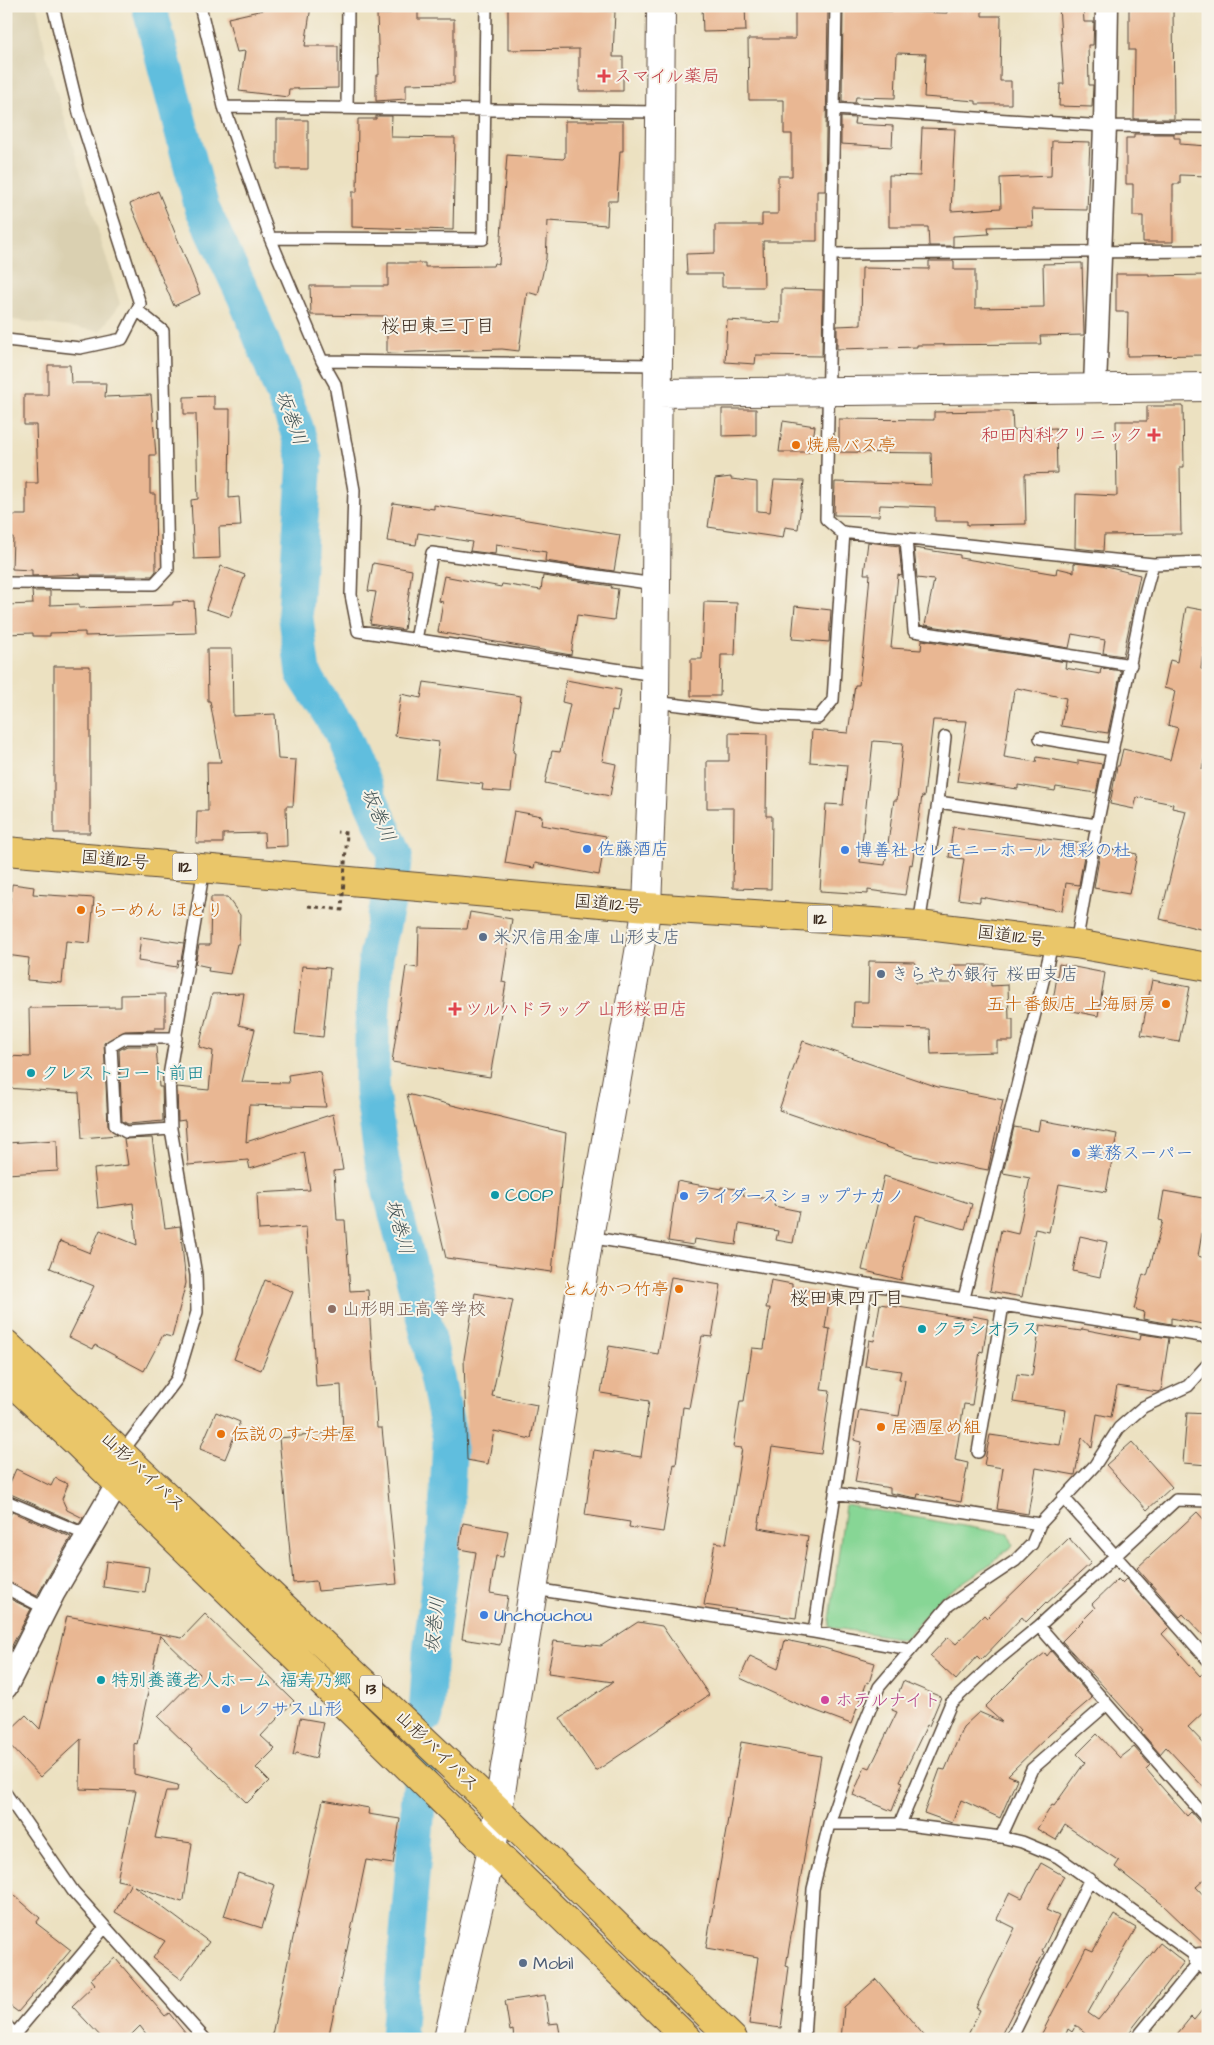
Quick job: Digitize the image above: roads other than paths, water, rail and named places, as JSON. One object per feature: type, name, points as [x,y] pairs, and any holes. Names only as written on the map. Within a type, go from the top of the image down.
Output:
[{"type":"highway","name":"国道112号","points":[[6,851],[647,907],[919,925],[1064,942],[1208,967]]},
{"type":"highway","points":[[6,1327],[49,1369],[120,1450]]},
{"type":"highway","name":"山形バイパス","points":[[6,1344],[498,1810],[733,2039]]},
{"type":"highway","name":"山形バイパス","points":[[6,1377],[76,1442],[492,1850],[688,2039]]},
{"type":"highway","points":[[6,1384],[76,1442]]},
{"type":"street","points":[[450,2033],[492,1850],[589,1237],[647,907],[655,702],[661,6]]},
{"type":"street","points":[[1095,387],[1105,126],[1106,6]]},
{"type":"street","points":[[658,393],[1208,386]]},
{"type":"street","points":[[6,1687],[46,1609],[118,1483]]},
{"type":"lane","points":[[6,340],[80,348],[122,339],[140,304],[79,113],[53,6]]},
{"type":"lane","points":[[200,6],[224,107],[270,238],[322,360],[335,384],[354,490],[351,596],[358,631],[655,675]]},
{"type":"lane","points":[[347,108],[348,6]]},
{"type":"lane","points":[[270,238],[483,240],[486,6]]},
{"type":"lane","points":[[836,6],[826,519],[840,532],[1153,564],[1208,562]]},
{"type":"lane","points":[[224,107],[660,112]]},
{"type":"lane","points":[[835,109],[1105,126],[1208,128]]},
{"type":"lane","points":[[831,254],[1208,251]]},
{"type":"lane","points":[[6,583],[154,584],[168,569],[163,331],[137,310]]},
{"type":"lane","points":[[322,360],[659,365]]},
{"type":"lane","points":[[655,702],[761,715],[818,718],[833,700],[844,532]]},
{"type":"lane","points":[[906,539],[914,631],[1131,666]]},
{"type":"lane","points":[[416,640],[432,553],[655,584]]},
{"type":"lane","points":[[964,1298],[1097,825],[1143,600],[1153,564]]},
{"type":"lane","points":[[919,925],[938,802],[945,737]]},
{"type":"lane","points":[[1040,738],[1113,750]]},
{"type":"lane","points":[[938,802],[1097,825]]},
{"type":"lane","points":[[120,1450],[177,1379],[197,1312],[196,1275],[171,1129],[170,1076],[204,868]]},
{"type":"lane","points":[[171,1129],[126,1132],[115,1125],[111,1046],[125,1038],[176,1038]]},
{"type":"lane","points":[[589,1237],[867,1284],[1208,1337]]},
{"type":"lane","points":[[814,1632],[867,1284]]},
{"type":"lane","points":[[978,1452],[1003,1305]]},
{"type":"lane","points":[[804,2039],[813,1889],[829,1824],[856,1744],[879,1687],[910,1649],[950,1606],[1016,1561],[1032,1544],[1040,1524],[1063,1497],[1095,1465],[1119,1428],[1143,1407],[1188,1386],[1208,1364]]},
{"type":"lane","points":[[835,1493],[1040,1524]]},
{"type":"lane","points":[[1063,1497],[1208,1660]]},
{"type":"lane","points":[[900,1824],[951,1703],[995,1662],[1039,1626],[1176,1500],[1208,1501]]},
{"type":"lane","points":[[6,1501],[88,1535]]},
{"type":"lane","points":[[6,1588],[46,1609]]},
{"type":"lane","points":[[534,1589],[814,1632],[910,1649]]},
{"type":"lane","points":[[1039,1626],[1208,1820]]},
{"type":"lane","points":[[1001,1837],[1032,1769],[1106,1705]]},
{"type":"lane","points":[[6,1794],[73,1891],[205,2039]]},
{"type":"lane","points":[[829,1824],[900,1824],[1001,1837],[1058,1857],[1205,1959],[1136,2039]]},
{"type":"lane","points":[[1011,2039],[1090,1879]]},
{"type":"lane","points":[[6,2024],[17,2037],[105,1927]]},
{"type":"waterway","name":"坂巻川","points":[[149,6],[202,208],[245,298],[296,427],[305,459],[295,610],[303,673],[340,730],[395,855],[389,898],[376,957],[372,1027],[372,1092],[382,1161],[428,1335],[450,1439],[445,1529],[430,1652],[426,1716]]},
{"type":"waterway","name":"坂巻川","points":[[401,2039],[398,2036],[422,1762]]},
{"type":"place","name":"スマイル薬局","points":[[604,76]]},
{"type":"place","name":"和田内科クリニック","points":[[1154,435]]},
{"type":"place","name":"焼鳥バス亭","points":[[796,445]]},
{"type":"place","name":"佐藤酒店","points":[[587,849]]},
{"type":"place","name":"博善社セレモニーホール 想彩の杜","points":[[845,850]]},
{"type":"place","name":"らーめん ほとり","points":[[81,910]]},
{"type":"place","name":"米沢信用金庫 山形支店","points":[[483,937]]},
{"type":"place","name":"きらやか銀行 桜田支店","points":[[881,974]]},
{"type":"place","name":"五十番飯店 上海厨房","points":[[1166,1004]]},
{"type":"place","name":"ツルハドラッグ 山形桜田店","points":[[455,1009]]},
{"type":"place","name":"クレストコート前田","points":[[31,1073]]},
{"type":"place","name":"業務スーパー","points":[[1076,1153]]},
{"type":"place","name":"COOP","points":[[495,1195]]},
{"type":"place","name":"ライダースショップナカノ","points":[[684,1196]]},
{"type":"place","name":"とんかつ竹亭","points":[[679,1289]]},
{"type":"place","name":"山形明正高等学校","points":[[332,1309]]},
{"type":"place","name":"クラシオラス","points":[[922,1329]]},
{"type":"place","name":"居酒屋め組","points":[[881,1427]]},
{"type":"place","name":"伝説のすた丼屋","points":[[221,1434]]},
{"type":"place","name":"Unchouchou","points":[[484,1615]]},
{"type":"place","name":"特別養護老人ホーム 福寿乃郷","points":[[101,1680]]},
{"type":"place","name":"ホテルナイト","points":[[825,1700]]},
{"type":"place","name":"レクサス山形","points":[[226,1709]]},
{"type":"place","name":"Mobil","points":[[523,1963]]},
{"type":"district","name":"桜田東三丁目","points":[[438,326]]},
{"type":"district","name":"桜田東四丁目","points":[[847,1298]]}]
